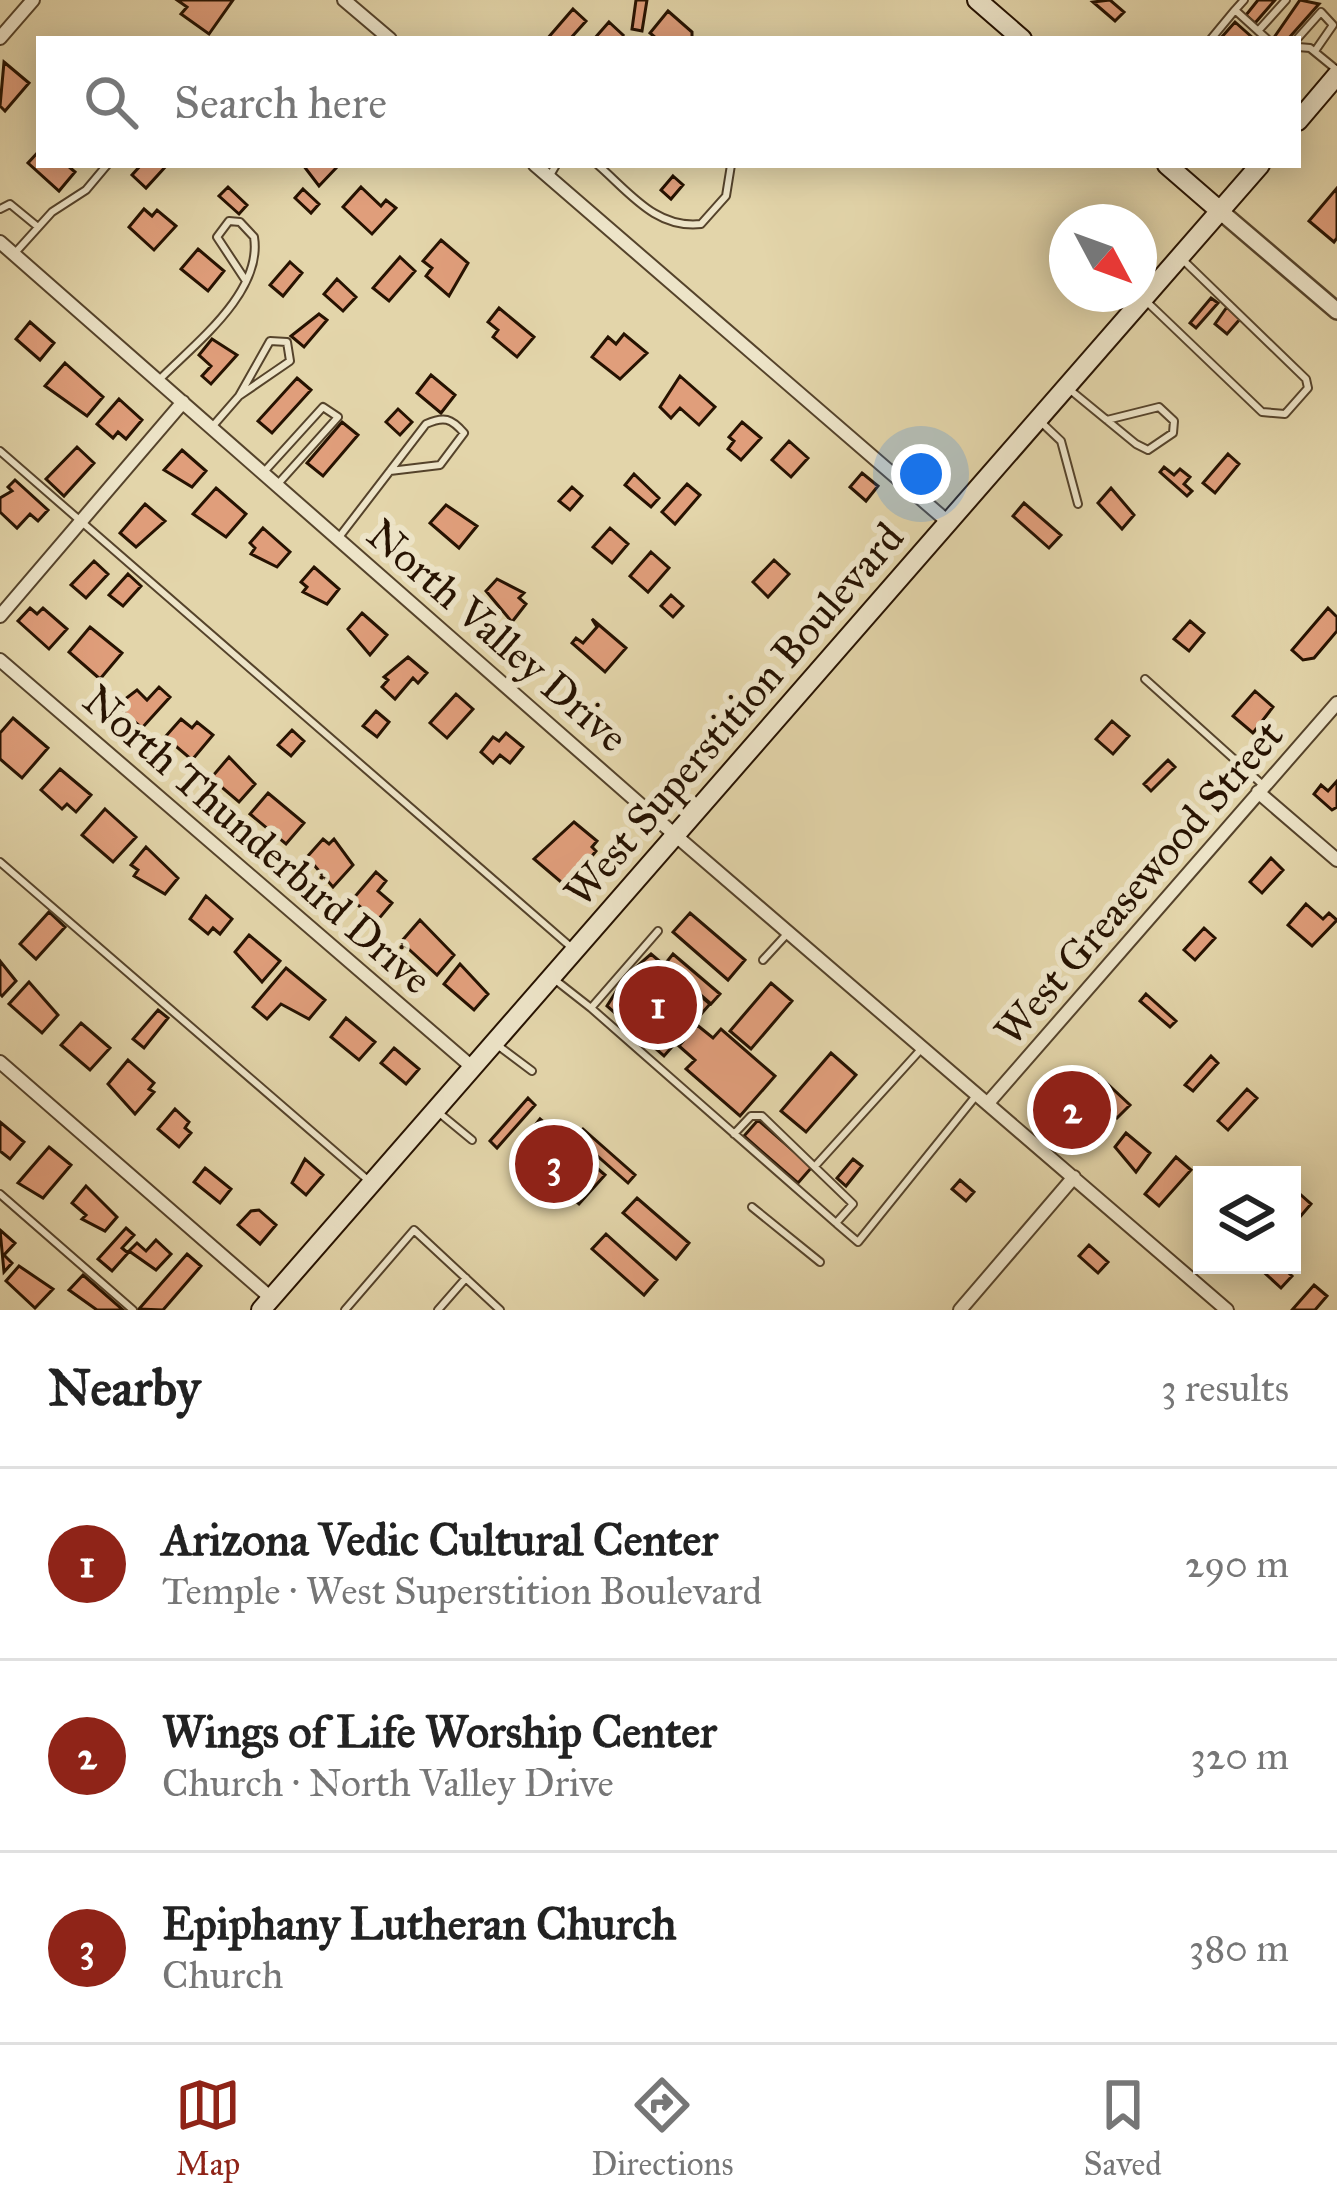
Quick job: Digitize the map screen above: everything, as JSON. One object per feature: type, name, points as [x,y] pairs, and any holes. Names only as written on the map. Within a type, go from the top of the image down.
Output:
[{"type":"main road","points":[[977,0],[1019,36]]},
{"type":"main road","points":[[1301,117],[1337,72]]},
{"type":"main road","points":[[1170,168],[1220,211]]},
{"type":"main road","name":"West Superstition Boulevard","points":[[1157,282],[1257,168]]},
{"type":"main road","name":"West Superstition Boulevard","points":[[266,1304],[1131,312]]},
{"type":"street","points":[[0,38],[33,0]]},
{"type":"street","points":[[344,0],[386,36]]},
{"type":"street","points":[[553,171],[948,522]]},
{"type":"street","points":[[1220,211],[1337,311]]},
{"type":"street","name":"North Valley Drive","points":[[0,242],[675,836],[1227,1310]]},
{"type":"street","points":[[1,613],[183,402]]},
{"type":"street","name":"North Thunderbird Drive","points":[[0,660],[472,1067]]},
{"type":"street","name":"West Greasewood Street","points":[[983,1099],[1337,703]]},
{"type":"street","points":[[1261,789],[1337,860]]},
{"type":"street","points":[[0,1062],[266,1304]]},
{"type":"street","points":[[960,1310],[1074,1177]]},
{"type":"lane","points":[[1213,36],[1244,0]]},
{"type":"lane","points":[[1258,31],[1286,0]]},
{"type":"lane","points":[[1234,10],[1264,36]]},
{"type":"lane","points":[[1301,38],[1321,12],[1333,25],[1315,51]]},
{"type":"lane","points":[[1301,45],[1337,72]]},
{"type":"lane","points":[[14,254],[38,227],[86,190],[104,168]]},
{"type":"lane","points":[[601,168],[662,221],[680,226],[701,224],[726,196],[731,168]]},
{"type":"lane","points":[[0,209],[10,204],[38,227]]},
{"type":"lane","points":[[158,381],[246,281],[256,249],[254,237],[240,222],[229,221],[217,237],[246,281]]},
{"type":"lane","points":[[1157,311],[1262,412],[1285,414],[1308,388],[1306,379],[1231,301],[1179,257]]},
{"type":"lane","points":[[212,428],[239,396],[270,341],[287,342],[290,361],[282,370],[239,396]]},
{"type":"lane","points":[[1066,387],[1108,420],[1148,450],[1173,433],[1174,421],[1159,407],[1108,420]]},
{"type":"lane","points":[[263,473],[323,407],[338,417],[277,485]]},
{"type":"lane","points":[[338,538],[426,424],[441,418],[454,421],[464,433],[440,465],[390,471]]},
{"type":"lane","points":[[1038,420],[1061,441],[1078,504]]},
{"type":"lane","points":[[0,451],[574,950]]},
{"type":"lane","points":[[1145,679],[1261,789]]},
{"type":"lane","points":[[0,862],[371,1183]]},
{"type":"lane","points":[[591,1009],[658,931]]},
{"type":"lane","points":[[763,960],[788,932]]},
{"type":"lane","points":[[551,976],[858,1242],[983,1099]]},
{"type":"lane","points":[[494,1042],[532,1071]]},
{"type":"lane","points":[[836,1223],[853,1204],[817,1171],[817,1163],[922,1047]]},
{"type":"lane","points":[[436,1109],[472,1140]]},
{"type":"lane","points":[[734,1135],[751,1116],[762,1116],[817,1163]]},
{"type":"lane","points":[[0,1194],[133,1310]]},
{"type":"lane","points":[[752,1207],[820,1262]]},
{"type":"lane","points":[[345,1310],[414,1230],[500,1310]]},
{"type":"lane","points":[[438,1310],[466,1278]]},
{"type":"building","points":[[177,0],[233,0],[209,34],[181,14],[187,7]]},
{"type":"building","points":[[636,0],[647,0],[642,31],[632,29]]},
{"type":"building","points":[[1110,0],[1124,12],[1115,21],[1093,2]]},
{"type":"building","points":[[1258,0],[1275,0],[1255,23],[1246,15]]},
{"type":"building","points":[[1300,0],[1319,4],[1291,36],[1275,36]]},
{"type":"building","points":[[573,9],[586,21],[573,36],[550,36]]},
{"type":"building","points":[[668,11],[692,36],[654,36],[650,33]]},
{"type":"building","points":[[609,22],[623,35],[622,36],[597,36]]},
{"type":"building","points":[[1235,22],[1251,36],[1223,36]]},
{"type":"building","points":[[4,62],[29,83],[5,111],[0,106]]},
{"type":"building","points":[[36,154],[36,168],[75,172],[59,191],[28,163]]},
{"type":"building","points":[[138,168],[164,168],[146,188],[132,175]]},
{"type":"building","points":[[305,168],[336,168],[319,186]]},
{"type":"building","points":[[673,176],[683,185],[671,199],[661,190]]},
{"type":"building","points":[[228,187],[247,205],[239,214],[219,196]]},
{"type":"building","points":[[361,187],[381,206],[386,200],[396,208],[372,234],[343,207]]},
{"type":"building","points":[[1337,188],[1337,238],[1334,242],[1309,221]]},
{"type":"building","points":[[303,189],[319,204],[311,213],[295,198]]},
{"type":"building","points":[[144,209],[152,216],[157,210],[176,226],[154,250],[129,227]]},
{"type":"building","points":[[441,240],[468,263],[449,296],[426,276],[432,268],[423,261]]},
{"type":"building","points":[[198,249],[224,271],[208,291],[181,269]]},
{"type":"building","points":[[400,257],[415,271],[389,301],[373,288]]},
{"type":"building","points":[[290,262],[302,273],[283,296],[270,285]]},
{"type":"building","points":[[337,279],[356,297],[343,311],[324,294]]},
{"type":"building","points":[[1211,298],[1218,303],[1196,328],[1190,323]]},
{"type":"building","points":[[1227,307],[1240,319],[1227,334],[1215,324]]},
{"type":"building","points":[[499,308],[534,337],[517,357],[493,337],[498,330],[488,322]]},
{"type":"building","points":[[319,314],[327,320],[304,347],[291,336]]},
{"type":"building","points":[[30,322],[54,343],[40,360],[16,339]]},
{"type":"building","points":[[624,334],[647,353],[620,379],[592,357],[608,337],[616,344]]},
{"type":"building","points":[[212,339],[237,355],[211,384],[202,376],[211,366],[199,355]]},
{"type":"building","points":[[65,363],[103,397],[87,416],[45,386]]},
{"type":"building","points":[[431,375],[455,395],[441,413],[417,393]]},
{"type":"building","points":[[680,376],[715,407],[699,425],[680,408],[671,418],[660,407]]},
{"type":"building","points":[[297,378],[311,390],[272,433],[258,421]]},
{"type":"building","points":[[119,399],[142,420],[126,439],[118,432],[113,438],[97,424]]},
{"type":"building","points":[[398,409],[412,422],[400,435],[386,422]]},
{"type":"building","points":[[342,422],[358,435],[323,476],[307,463]]},
{"type":"building","points":[[742,422],[761,438],[741,460],[728,449],[734,441],[729,437]]},
{"type":"building","points":[[789,441],[808,458],[791,477],[772,460]]},
{"type":"building","points":[[77,447],[94,463],[64,496],[46,479]]},
{"type":"building","points":[[182,450],[206,471],[192,487],[164,470]]},
{"type":"building","points":[[1228,454],[1239,464],[1215,493],[1203,483]]},
{"type":"building","points":[[1164,467],[1174,475],[1180,469],[1190,477],[1184,484],[1192,491],[1187,496],[1160,472]]},
{"type":"building","points":[[862,473],[878,486],[866,501],[850,487]]},
{"type":"building","points":[[634,474],[659,498],[651,507],[625,485]]},
{"type":"building","points":[[15,480],[48,510],[38,521],[30,514],[17,528],[0,512],[0,498],[12,491],[8,487]]},
{"type":"building","points":[[687,484],[700,495],[675,524],[662,512]]},
{"type":"building","points":[[572,487],[582,496],[570,510],[559,501]]},
{"type":"building","points":[[216,488],[246,514],[226,537],[193,514]]},
{"type":"building","points":[[1111,488],[1134,515],[1122,529],[1098,503]]},
{"type":"building","points":[[1024,503],[1061,535],[1049,548],[1013,516]]},
{"type":"building","points":[[145,504],[165,521],[136,547],[120,533]]},
{"type":"building","points":[[446,505],[477,526],[459,548],[430,523]]},
{"type":"building","points":[[263,528],[290,552],[277,567],[251,554],[255,548],[250,543]]},
{"type":"building","points":[[610,528],[628,544],[612,563],[593,547]]},
{"type":"building","points":[[651,552],[669,568],[648,592],[630,576]]},
{"type":"building","points":[[774,560],[789,574],[768,597],[753,582]]},
{"type":"building","points":[[94,561],[108,574],[86,598],[71,585]]},
{"type":"building","points":[[314,567],[339,589],[327,604],[303,592],[307,587],[301,582]]},
{"type":"building","points":[[128,574],[141,586],[123,606],[109,595]]},
{"type":"building","points":[[497,579],[524,593],[519,598],[526,604],[512,622],[486,591]]},
{"type":"building","points":[[671,595],[683,606],[673,617],[661,606]]},
{"type":"building","points":[[30,608],[37,614],[43,608],[67,629],[49,649],[18,621]]},
{"type":"building","points":[[1328,608],[1337,617],[1337,631],[1314,658],[1303,660],[1292,650]]},
{"type":"building","points":[[362,613],[387,635],[370,655],[348,629]]},
{"type":"building","points":[[592,619],[626,648],[605,672],[572,643],[576,638],[583,643],[597,627]]},
{"type":"building","points":[[1190,621],[1204,633],[1189,651],[1174,639]]},
{"type":"building","points":[[90,627],[122,653],[100,679],[69,652]]},
{"type":"building","points":[[408,657],[427,673],[418,683],[413,678],[395,699],[382,687],[388,680],[384,677]]},
{"type":"building","points":[[159,687],[170,697],[142,728],[116,706],[137,690],[147,700]]},
{"type":"building","points":[[1255,691],[1273,707],[1253,733],[1233,716]]},
{"type":"building","points":[[456,694],[473,709],[447,738],[430,723]]},
{"type":"building","points":[[376,711],[389,722],[377,737],[363,726]]},
{"type":"building","points":[[13,718],[48,748],[22,778],[0,759],[0,733]]},
{"type":"building","points":[[181,719],[192,728],[197,722],[213,735],[192,760],[165,737]]},
{"type":"building","points":[[1112,721],[1129,736],[1113,754],[1096,739]]},
{"type":"building","points":[[292,730],[304,741],[291,756],[278,745]]},
{"type":"building","points":[[506,733],[523,747],[510,763],[500,755],[493,763],[481,752],[493,737],[499,741]]},
{"type":"building","points":[[229,757],[255,784],[239,802],[211,778]]},
{"type":"building","points":[[1168,760],[1175,767],[1151,791],[1144,784]]},
{"type":"building","points":[[60,769],[91,795],[76,812],[67,804],[62,809],[41,790]]},
{"type":"building","points":[[1337,781],[1337,807],[1332,810],[1314,794],[1321,785],[1328,791]]},
{"type":"building","points":[[268,793],[304,823],[286,844],[250,814]]},
{"type":"building","points":[[105,809],[136,837],[113,862],[82,835]]},
{"type":"building","points":[[574,822],[597,841],[592,847],[596,851],[567,887],[534,859]]},
{"type":"building","points":[[323,839],[329,844],[334,839],[353,865],[333,887],[307,857]]},
{"type":"building","points":[[146,847],[178,878],[165,894],[134,876],[138,870],[131,865]]},
{"type":"building","points":[[1271,858],[1283,870],[1262,893],[1250,882]]},
{"type":"building","points":[[376,872],[386,881],[378,891],[392,903],[377,921],[352,900]]},
{"type":"building","points":[[206,896],[232,919],[220,934],[213,928],[208,934],[190,919]]},
{"type":"building","points":[[1306,904],[1323,919],[1329,913],[1337,920],[1312,946],[1288,925]]},
{"type":"building","points":[[49,912],[65,927],[36,959],[20,944]]},
{"type":"building","points":[[690,913],[745,960],[728,980],[673,932]]},
{"type":"building","points":[[420,920],[454,955],[437,975],[401,942]]},
{"type":"building","points":[[1204,928],[1215,938],[1195,960],[1184,950]]},
{"type":"building","points":[[249,935],[280,961],[262,982],[235,952]]},
{"type":"building","points":[[651,954],[710,1004],[664,1056],[607,1006],[626,976]]},
{"type":"building","points":[[673,954],[720,994],[711,1004],[665,964]]},
{"type":"building","points":[[0,961],[16,981],[2,996],[0,994]]},
{"type":"building","points":[[460,964],[488,994],[474,1010],[444,984]]},
{"type":"building","points":[[286,968],[325,1000],[309,1019],[281,1004],[267,1019],[253,1007]]},
{"type":"building","points":[[29,982],[58,1015],[42,1033],[9,1004]]},
{"type":"building","points":[[771,983],[792,1001],[751,1049],[730,1031]]},
{"type":"building","points":[[1146,994],[1176,1021],[1170,1027],[1140,1001]]},
{"type":"building","points":[[158,1010],[168,1018],[144,1048],[133,1039]]},
{"type":"building","points":[[346,1018],[375,1042],[359,1060],[331,1037]]},
{"type":"building","points":[[81,1023],[110,1048],[90,1070],[61,1045]]},
{"type":"building","points":[[697,1025],[713,1038],[721,1029],[775,1076],[740,1116],[686,1069],[695,1060],[679,1046]]},
{"type":"building","points":[[394,1048],[419,1069],[406,1084],[381,1063]]},
{"type":"building","points":[[831,1053],[856,1075],[806,1132],[781,1111]]},
{"type":"building","points":[[1211,1056],[1218,1063],[1193,1091],[1185,1085]]},
{"type":"building","points":[[128,1060],[154,1083],[149,1089],[154,1092],[135,1114],[108,1084]]},
{"type":"building","points":[[1098,1075],[1130,1105],[1117,1118],[1086,1088]]},
{"type":"building","points":[[1247,1089],[1257,1098],[1228,1130],[1218,1121]]},
{"type":"building","points":[[1071,1092],[1091,1109],[1073,1129],[1054,1111]]},
{"type":"building","points":[[528,1098],[535,1105],[497,1148],[490,1141]]},
{"type":"building","points":[[175,1109],[189,1122],[185,1128],[191,1133],[179,1147],[158,1129]]},
{"type":"building","points":[[540,1119],[605,1175],[579,1204],[561,1188],[552,1199],[514,1167],[530,1144],[524,1139]]},
{"type":"building","points":[[758,1120],[812,1167],[798,1183],[744,1136]]},
{"type":"building","points":[[0,1122],[24,1142],[10,1159],[0,1151]]},
{"type":"building","points":[[583,1129],[635,1175],[628,1183],[576,1137]]},
{"type":"building","points":[[1126,1133],[1150,1153],[1136,1172],[1115,1147]]},
{"type":"building","points":[[49,1147],[71,1165],[43,1198],[18,1183]]},
{"type":"building","points":[[1176,1157],[1191,1170],[1159,1206],[1145,1194]]},
{"type":"building","points":[[305,1159],[323,1175],[306,1195],[292,1183]]},
{"type":"building","points":[[853,1159],[862,1166],[846,1186],[837,1178]]},
{"type":"building","points":[[205,1168],[231,1189],[220,1203],[194,1182]]},
{"type":"building","points":[[960,1180],[974,1192],[966,1201],[952,1189]]},
{"type":"building","points":[[86,1186],[117,1217],[105,1231],[82,1219],[86,1215],[72,1203]]},
{"type":"building","points":[[1301,1195],[1311,1204],[1301,1216]]},
{"type":"building","points":[[637,1198],[689,1243],[676,1259],[623,1213]]},
{"type":"building","points":[[259,1210],[276,1225],[260,1244],[238,1225],[251,1211]]},
{"type":"building","points":[[126,1228],[134,1235],[122,1248],[128,1253],[112,1271],[98,1259]]},
{"type":"building","points":[[0,1230],[15,1243],[4,1255],[12,1263],[4,1272]]},
{"type":"building","points":[[606,1234],[657,1280],[644,1295],[592,1249]]},
{"type":"building","points":[[156,1240],[171,1254],[156,1270],[129,1251],[137,1243],[146,1251]]},
{"type":"building","points":[[1089,1245],[1108,1262],[1098,1273],[1079,1256]]},
{"type":"building","points":[[187,1254],[201,1266],[163,1310],[139,1309]]},
{"type":"building","points":[[19,1266],[53,1289],[35,1308],[6,1281]]},
{"type":"building","points":[[1266,1274],[1292,1276],[1281,1288]]},
{"type":"building","points":[[83,1275],[123,1310],[97,1310],[69,1290]]},
{"type":"building","points":[[1314,1285],[1327,1296],[1315,1310],[1292,1310]]},
{"type":"place","name":"Arizona Vedic Cultural Center","points":[[658,1005]]},
{"type":"place","name":"Wings of Life Worship Center","points":[[1072,1110]]},
{"type":"place","name":"Epiphany Lutheran Church","points":[[554,1164]]}]
